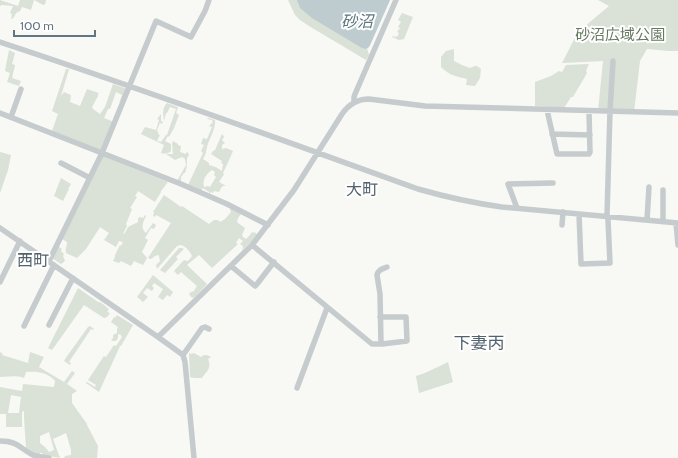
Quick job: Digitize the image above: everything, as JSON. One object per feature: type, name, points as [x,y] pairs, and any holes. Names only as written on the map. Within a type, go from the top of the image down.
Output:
[{"type":"street","points":[[24,326],[51,263],[102,153],[156,21],[191,37],[205,11],[209,0]]},
{"type":"street","points":[[354,102],[355,94],[396,0]]},
{"type":"street","points":[[0,42],[318,152],[418,189],[482,204],[677,223],[678,245]]},
{"type":"street","points":[[579,214],[581,264],[610,263],[607,216],[613,61]]},
{"type":"street","points":[[12,117],[21,89]]},
{"type":"street","points":[[158,337],[252,245],[294,190],[346,108],[354,102],[369,99],[425,106],[678,113]]},
{"type":"street","points":[[547,110],[557,154],[589,154],[589,111]]},
{"type":"street","points":[[0,113],[194,190],[268,225]]},
{"type":"street","points":[[552,134],[590,135]]},
{"type":"street","points":[[61,163],[90,178]]},
{"type":"street","points":[[517,208],[508,184],[552,183]]},
{"type":"street","points":[[647,220],[649,187]]},
{"type":"street","points":[[663,190],[663,222]]},
{"type":"street","points":[[562,225],[563,212]]},
{"type":"street","points":[[0,228],[184,355]]},
{"type":"street","points":[[0,282],[20,242]]},
{"type":"street","points":[[252,245],[372,344],[407,341],[406,316],[380,317]]},
{"type":"street","points":[[231,266],[255,286],[274,262]]},
{"type":"street","points":[[381,344],[380,294],[377,276],[380,270],[387,267]]},
{"type":"street","points":[[49,324],[73,278]]},
{"type":"street","points":[[297,388],[327,308]]},
{"type":"street","points":[[194,458],[184,355],[202,328],[205,327],[209,329]]},
{"type":"street","points":[[0,441],[16,444],[33,455],[49,458]]},
{"type":"green space","points":[[0,0],[18,6],[20,0],[34,0],[31,10],[22,7],[20,11],[11,19],[12,14],[10,13],[13,6],[1,5],[0,7]]},
{"type":"green space","points":[[34,0],[46,0],[43,5]]},
{"type":"green space","name":"砂沼","points":[[288,0],[390,0],[370,45],[367,48],[369,55],[366,60],[300,20],[295,15]]},
{"type":"green space","name":"砂沼広域公園","points":[[598,0],[678,0],[678,51],[647,49],[640,61],[634,112],[598,111],[603,61],[562,63],[578,32],[609,6]]},
{"type":"green space","points":[[402,13],[413,17],[404,39],[399,40],[392,36],[397,37],[399,33],[397,32],[400,28],[398,27],[401,22],[398,20]]},
{"type":"green space","points":[[454,49],[454,61],[470,68],[477,66],[481,69],[480,78],[475,86],[466,85],[467,79],[450,74],[441,67],[441,57],[446,51]]},
{"type":"green space","points":[[9,50],[15,53],[12,64],[15,65],[12,78],[21,81],[19,86],[7,82],[10,73],[5,71]]},
{"type":"green space","points":[[589,64],[586,71],[587,73],[573,97],[571,97],[564,108],[535,106],[535,82],[551,76],[559,71],[562,72],[566,65]]},
{"type":"green space","points":[[66,69],[69,69],[61,96],[64,92],[71,95],[70,102],[80,106],[87,89],[99,93],[92,107],[100,114],[105,107],[113,84],[127,89],[119,103],[122,95],[116,92],[110,109],[108,109],[104,118],[114,122],[102,152],[52,131],[58,114],[52,111]]},
{"type":"green space","points":[[167,103],[178,107],[176,113],[179,115],[174,128],[165,141],[171,144],[171,151],[163,154],[161,153],[164,145],[141,134],[145,127],[156,130],[159,120],[157,119],[161,114],[161,121],[163,122],[162,124],[160,123],[157,130],[160,135],[157,141],[161,142],[167,135],[176,109],[170,107],[166,113],[164,121],[163,114]]},
{"type":"green space","points":[[209,118],[215,120],[215,123],[203,159],[209,163],[209,165],[222,171],[222,161],[211,154],[215,150],[222,134],[224,137],[222,140],[225,143],[222,145],[222,149],[226,148],[233,151],[223,173],[224,174],[219,182],[226,186],[223,186],[219,192],[214,191],[213,193],[211,192],[209,194],[209,192],[203,188],[201,191],[188,185],[203,153],[201,151],[204,145],[201,144],[203,138],[207,139],[212,127],[209,126],[213,122],[212,120],[207,119]],"holes":[[[212,170],[215,172],[214,175],[216,177],[210,187],[204,187],[206,175]]]},
{"type":"green space","points":[[173,141],[181,146],[180,152],[186,154],[187,151],[189,155],[187,158],[186,171],[181,177],[181,181],[177,181],[186,165],[185,159],[182,157],[175,160],[166,154],[173,154]]},
{"type":"green space","points":[[0,152],[11,155],[8,170],[0,193]]},
{"type":"green space","points":[[103,156],[168,182],[155,202],[138,191],[135,196],[137,197],[130,208],[132,209],[123,234],[128,227],[138,222],[138,218],[143,218],[145,215],[143,229],[146,233],[153,223],[156,225],[154,229],[151,228],[145,238],[148,240],[142,252],[147,258],[143,265],[134,261],[131,266],[121,261],[119,263],[113,261],[120,245],[121,246],[123,242],[119,241],[116,247],[104,240],[109,233],[100,227],[86,249],[77,258],[66,253],[67,242],[62,239]]},
{"type":"green space","points":[[61,178],[71,184],[63,201],[54,196]]},
{"type":"green space","points":[[164,195],[209,224],[214,220],[218,220],[220,222],[225,219],[231,212],[231,208],[242,213],[237,221],[245,228],[242,235],[243,237],[246,239],[252,232],[257,234],[242,250],[243,246],[240,244],[243,241],[239,238],[236,243],[238,244],[212,268],[199,255],[187,265],[207,284],[193,298],[189,294],[194,291],[197,286],[181,272],[178,275],[174,271],[184,260],[189,260],[192,256],[186,248],[181,245],[177,246],[157,269],[156,265],[160,261],[159,256],[155,256],[151,259],[148,258],[171,223],[156,215],[155,217],[153,216],[153,212]]},
{"type":"green space","points":[[58,246],[62,249],[61,251],[64,254],[63,256],[65,261],[61,264],[52,258]]},
{"type":"green space","points":[[179,248],[184,249],[176,257],[178,259],[165,273],[160,270]]},
{"type":"green space","points":[[153,275],[173,292],[170,297],[167,295],[163,300],[158,297],[163,289],[154,283],[152,286],[154,288],[152,291],[147,288],[143,293],[148,297],[143,302],[137,297]]},
{"type":"green space","points":[[78,288],[104,305],[109,309],[107,312],[110,313],[104,318],[84,305],[52,350],[48,348]]},
{"type":"green space","points":[[117,315],[133,325],[120,346],[99,392],[86,383],[87,382],[95,387],[96,385],[88,380],[104,356],[106,357],[114,345],[116,346],[122,337],[118,334],[116,341],[111,340],[113,335],[117,333],[118,327],[111,322]]},
{"type":"green space","points":[[90,326],[94,329],[91,329],[69,362],[71,363],[70,365],[64,361],[65,359]]},
{"type":"green space","points":[[0,352],[3,354],[2,355],[28,363],[30,352],[44,357],[39,367],[64,382],[72,371],[75,373],[67,384],[77,391],[72,394],[72,403],[87,424],[98,446],[97,458],[64,458],[65,456],[71,455],[66,433],[53,439],[60,458],[43,455],[42,453],[37,455],[26,448],[24,411],[22,412],[22,427],[6,427],[6,414],[0,414],[0,387],[22,391],[23,384],[54,387],[55,381],[45,374],[34,372],[26,372],[24,378],[15,376],[0,377]],"holes":[[[11,395],[21,397],[19,413],[8,413]],[[49,432],[54,450],[49,452],[40,443],[40,436]]]},
{"type":"green space","points":[[189,353],[194,353],[201,357],[206,355],[211,357],[208,359],[208,369],[202,378],[190,377]]},
{"type":"green space","points":[[448,362],[453,382],[419,393],[416,376]]},
{"type":"water","name":"砂沼","points":[[297,0],[390,0],[370,45],[366,49],[312,18],[300,8]]},
{"type":"district","name":"大町","points":[[362,189]]},
{"type":"district","name":"西町","points":[[33,260]]},
{"type":"district","name":"下妻丙","points":[[479,343]]}]
